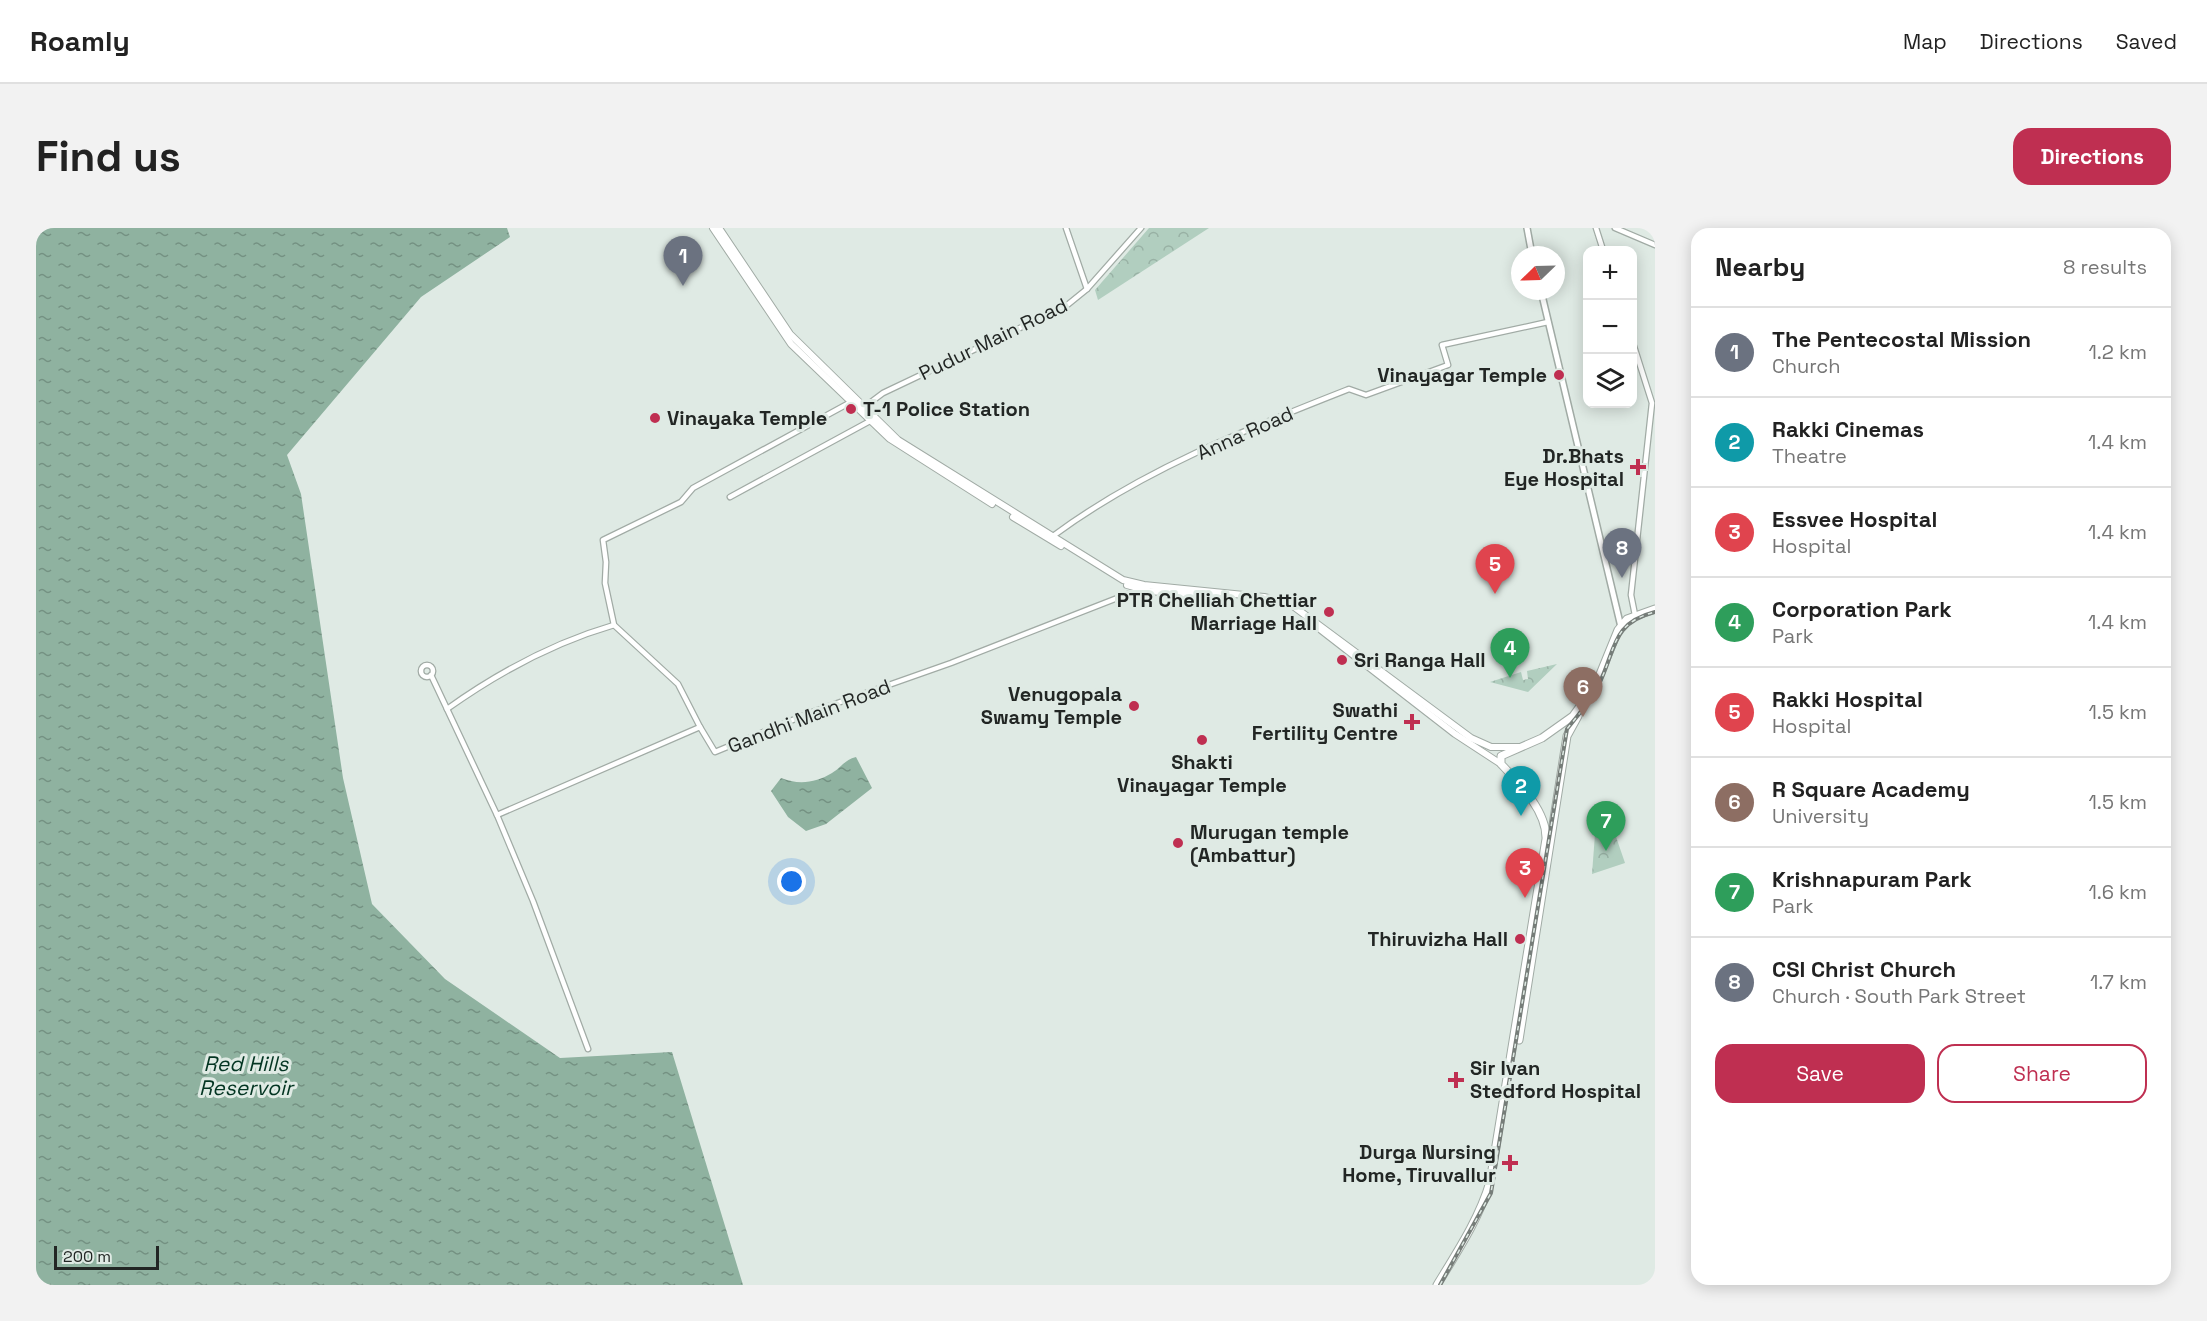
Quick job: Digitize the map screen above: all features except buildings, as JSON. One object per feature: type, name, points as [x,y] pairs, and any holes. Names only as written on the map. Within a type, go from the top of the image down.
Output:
[{"type":"highway","points":[[1437,1285],[1469,1231],[1490,1182],[1546,839],[1543,822],[1527,794],[1501,764],[1502,753],[1556,730],[1573,716],[1590,696],[1621,627],[1635,615],[1655,611]]},
{"type":"highway","points":[[1442,1285],[1491,1195],[1567,736],[1575,719],[1600,686],[1622,631],[1638,618],[1655,611]]},
{"type":"highway","points":[[1556,730],[1567,736]]},
{"type":"highway","points":[[1543,822],[1548,822],[1553,815]]},
{"type":"main road","points":[[713,228],[783,335],[899,447],[1124,584],[1264,601],[1290,608],[1455,734],[1501,764]]},
{"type":"main road","points":[[719,228],[790,334],[862,409],[898,440],[1053,537],[1123,579],[1144,588],[1264,597],[1289,603],[1471,738],[1491,747],[1520,747]]},
{"type":"main road","points":[[1527,228],[1530,246]]},
{"type":"main road","points":[[1543,300],[1621,627]]},
{"type":"street","points":[[1066,228],[1086,289]]},
{"type":"street","name":"Pudur Main Road","points":[[862,409],[883,393],[1066,306],[1086,289],[1141,228]]},
{"type":"street","points":[[1596,228],[1602,246]]},
{"type":"street","points":[[1615,228],[1622,229],[1655,245]]},
{"type":"street","name":"Anna Road","points":[[1053,537],[1113,494],[1253,427],[1349,389],[1366,395],[1448,365],[1442,345],[1548,322]]},
{"type":"street","points":[[1635,615],[1631,595],[1653,400],[1637,354]]},
{"type":"street","points":[[700,727],[678,684],[614,625],[605,583],[606,562],[603,540],[681,502],[693,488],[851,402]]},
{"type":"street","points":[[730,497],[870,421]]},
{"type":"street","name":"Gandhi Main Road","points":[[497,815],[700,727],[715,752],[812,712],[943,666],[1144,588]]},
{"type":"street","points":[[447,709],[497,674],[537,652],[614,625]]},
{"type":"street","points":[[431,675],[497,815],[533,900],[588,1049]]},
{"type":"green space","points":[[1149,228],[1209,228],[1098,300],[1095,290]]},
{"type":"green space","points":[[1557,664],[1528,692],[1490,682],[1521,672],[1523,680],[1528,679],[1527,671]]},
{"type":"green space","points":[[1613,828],[1625,863],[1592,874],[1595,834]]},
{"type":"water","name":"Red Hills Reservoir","points":[[36,228],[507,228],[510,237],[421,297],[287,455],[301,494],[343,778],[372,904],[445,979],[560,1058],[672,1052],[743,1285],[36,1285]]},
{"type":"water","points":[[856,757],[872,788],[826,824],[806,831],[788,817],[771,791],[781,778],[794,782],[813,781],[832,773]]},
{"type":"railway","points":[[1440,1285],[1491,1193],[1567,729],[1597,688],[1617,638],[1623,630],[1641,617],[1655,612]]},
{"type":"place","name":"The Pentecostal Mission","points":[[683,286]]},
{"type":"place","name":"Vinayagar Temple","points":[[1559,375]]},
{"type":"place","name":"T-1 Police Station","points":[[851,409]]},
{"type":"place","name":"Vinayaka Temple","points":[[655,418]]},
{"type":"place","name":"Dr.Bhats Eye Hospital","points":[[1638,467]]},
{"type":"place","name":"CSI Christ Church","points":[[1622,578]]},
{"type":"place","name":"Rakki Hospital","points":[[1495,594]]},
{"type":"place","name":"PTR Chelliah Chettiar Marriage Hall","points":[[1329,612]]},
{"type":"place","name":"Sri Ranga Hall","points":[[1342,660]]},
{"type":"place","name":"Corporation Park","points":[[1510,678]]},
{"type":"place","name":"Venugopala Swamy Temple","points":[[1134,706]]},
{"type":"place","name":"R Square Academy","points":[[1583,717]]},
{"type":"place","name":"Swathi Fertility Centre","points":[[1412,722]]},
{"type":"place","name":"Shakti Vinayagar Temple","points":[[1202,740]]},
{"type":"place","name":"Rakki Cinemas","points":[[1521,816]]},
{"type":"place","name":"Murugan temple (Ambattur)","points":[[1178,843]]},
{"type":"place","name":"Krishnapuram Park","points":[[1606,851]]},
{"type":"place","name":"Essvee Hospital","points":[[1525,898]]},
{"type":"place","name":"Thiruvizha Hall","points":[[1520,939]]},
{"type":"place","name":"Sir Ivan Stedford Hospital","points":[[1456,1080]]},
{"type":"place","name":"Durga Nursing Home, Tiruvallur","points":[[1510,1163]]}]
